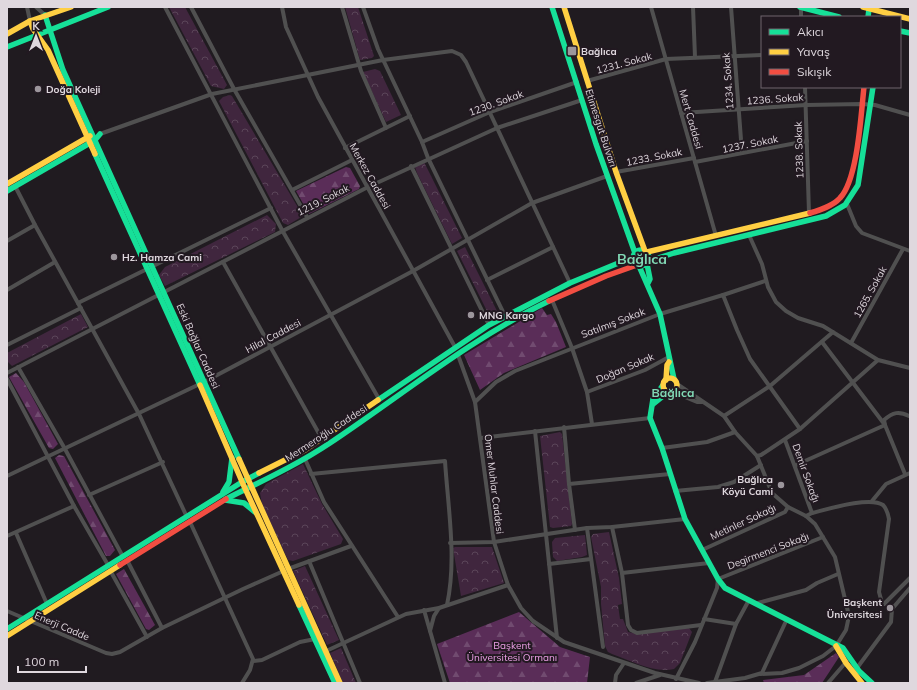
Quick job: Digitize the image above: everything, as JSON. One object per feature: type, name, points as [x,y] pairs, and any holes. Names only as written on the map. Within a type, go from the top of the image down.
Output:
[{"type":"main road","points":[[7,34],[30,21],[71,7]]},
{"type":"main road","points":[[7,47],[108,7]]},
{"type":"main road","name":"Etimesgut Bulvarı","points":[[552,7],[634,255],[645,280],[648,283]]},
{"type":"main road","name":"Etimesgut Bulvarı","points":[[564,7],[616,172],[646,252],[650,279],[648,283]]},
{"type":"main road","points":[[801,7],[835,16]]},
{"type":"main road","points":[[862,7],[898,16]]},
{"type":"main road","name":"Eski Bağlar Caddesi","points":[[45,15],[54,47],[91,139],[202,383],[248,478],[315,639],[324,652],[335,683]]},
{"type":"main road","points":[[30,21],[35,35],[42,41],[48,50],[91,139]]},
{"type":"main road","name":"Mermeroğlu Caddesi","points":[[7,628],[222,493],[248,478],[286,460],[322,439],[455,347],[505,316],[570,283],[634,255],[640,250],[646,252],[716,236],[809,213],[833,204],[841,197],[848,186],[852,171],[864,88]]},
{"type":"main road","points":[[847,204],[858,185],[872,88]]},
{"type":"main road","points":[[7,184],[100,134]]},
{"type":"main road","points":[[7,191],[91,139]]},
{"type":"main road","name":"Mermeroğlu Caddesi","points":[[7,636],[128,562],[225,500],[305,459],[458,354],[552,300],[612,272],[648,263],[674,253],[831,214],[847,204]]},
{"type":"main road","points":[[648,283],[660,314],[669,360],[676,382],[676,389],[653,404]]},
{"type":"main road","points":[[669,360],[664,382],[665,390],[671,392]]},
{"type":"main road","points":[[664,382],[676,382]]},
{"type":"main road","points":[[664,382],[655,395],[650,418],[662,448],[685,519],[718,579],[725,588],[787,619],[836,646],[843,648],[857,668],[872,683]]},
{"type":"main road","name":"Eski Bağlar Caddesi","points":[[202,383],[242,482],[340,683]]},
{"type":"main road","points":[[222,493],[229,482],[232,456]]},
{"type":"main road","points":[[225,500],[244,503],[258,514]]},
{"type":"main road","points":[[836,646],[846,663],[862,683]]},
{"type":"street","points":[[27,7],[30,21]]},
{"type":"street","points":[[36,7],[45,15]]},
{"type":"street","points":[[165,7],[282,230],[379,399]]},
{"type":"street","points":[[191,7],[234,89],[307,217]]},
{"type":"street","name":"Merkez Caddesi","points":[[282,7],[286,27],[308,76],[345,148],[368,186],[455,347]]},
{"type":"street","points":[[342,7],[359,65],[386,128]]},
{"type":"street","points":[[363,7],[383,60],[422,142],[428,158],[505,316]]},
{"type":"street","name":"Mert Caddesi","points":[[651,7],[716,236]]},
{"type":"street","points":[[693,7],[695,57]]},
{"type":"street","name":"1234. Sokak","points":[[731,7],[742,153]]},
{"type":"street","points":[[100,134],[212,94],[234,89],[308,76],[383,60],[448,51],[457,53],[466,62],[570,283]]},
{"type":"street","name":"1231. Sokak","points":[[587,81],[666,59],[761,55]]},
{"type":"street","name":"1230. Sokak","points":[[422,142],[490,112],[577,82]]},
{"type":"street","name":"1238. Sokak","points":[[805,88],[809,213]]},
{"type":"street","name":"1219. Sokak","points":[[7,373],[368,186],[498,128],[582,100]]},
{"type":"street","name":"1236. Sokak","points":[[681,113],[806,105],[870,104],[910,115]]},
{"type":"street","points":[[345,148],[410,116]]},
{"type":"street","name":"1237. Sokak","points":[[695,160],[807,141]]},
{"type":"street","points":[[292,190],[352,160]]},
{"type":"street","name":"1233. Sokak","points":[[616,172],[695,160]]},
{"type":"street","points":[[411,166],[489,325]]},
{"type":"street","name":"Hilal Caddesi","points":[[7,476],[66,450],[202,383],[413,271],[532,203],[607,176]]},
{"type":"street","points":[[15,186],[139,414],[163,462],[186,515]]},
{"type":"street","points":[[847,204],[856,226],[862,233],[910,251]]},
{"type":"street","points":[[78,303],[150,269],[271,208]]},
{"type":"street","points":[[7,241],[35,225]]},
{"type":"street","points":[[749,235],[760,258],[766,281],[776,302],[786,311],[798,318],[818,324],[878,360],[910,368]]},
{"type":"street","points":[[487,280],[553,247]]},
{"type":"street","name":"1265. Sokak","points":[[851,343],[903,249]]},
{"type":"street","points":[[7,290],[55,262]]},
{"type":"street","points":[[223,262],[272,346],[322,439]]},
{"type":"street","name":"Satılmış Sokak","points":[[475,402],[488,388],[507,374],[660,314],[766,281]]},
{"type":"street","points":[[723,295],[750,359],[800,429]]},
{"type":"street","points":[[552,300],[572,348],[587,392],[592,424]]},
{"type":"street","points":[[7,345],[81,308]]},
{"type":"street","points":[[724,416],[770,386],[833,332]]},
{"type":"street","points":[[822,342],[885,425],[904,474]]},
{"type":"street","name":"Omer Muhlar Caddesi","points":[[458,354],[464,366],[475,402],[494,542],[508,585],[526,614],[557,638],[577,647],[676,679],[699,683]]},
{"type":"street","name":"Doğan Sokak","points":[[587,392],[669,360]]},
{"type":"street","points":[[756,456],[785,440],[800,429],[854,383],[878,360]]},
{"type":"street","points":[[18,367],[66,450],[122,555]]},
{"type":"street","points":[[7,379],[74,506],[108,565]]},
{"type":"street","points":[[676,382],[724,416],[761,464],[772,493],[788,507],[806,516],[815,524],[835,557],[849,616],[849,624],[836,646],[823,656],[793,671],[760,674],[745,678],[707,683]]},
{"type":"street","points":[[671,392],[697,402],[703,402]]},
{"type":"street","points":[[885,425],[884,420],[894,412],[903,413],[909,416]]},
{"type":"street","points":[[481,438],[650,418]]},
{"type":"street","points":[[796,465],[885,425]]},
{"type":"street","points":[[564,427],[575,530]]},
{"type":"street","points":[[535,431],[557,638]]},
{"type":"street","points":[[662,448],[707,442],[735,432]]},
{"type":"street","name":"Demir Sokağı","points":[[785,440],[796,465],[812,513]]},
{"type":"street","points":[[305,459],[324,502],[398,617]]},
{"type":"street","points":[[312,474],[445,461],[450,543],[450,588],[447,605]]},
{"type":"street","points":[[89,495],[163,462]]},
{"type":"street","points":[[675,491],[718,487],[734,482],[761,464]]},
{"type":"street","points":[[872,501],[886,484],[910,472]]},
{"type":"street","points":[[569,484],[670,474]]},
{"type":"street","points":[[806,516],[812,513],[872,501],[882,505],[887,510],[889,519],[880,592],[882,603],[884,604],[890,599],[910,578]]},
{"type":"street","points":[[7,536],[74,506]]},
{"type":"street","name":"Metinler Sokağı","points":[[702,550],[784,512],[788,507]]},
{"type":"street","points":[[450,543],[494,542],[587,528],[612,527],[685,519]]},
{"type":"street","points":[[190,522],[253,661]]},
{"type":"street","points":[[612,527],[622,573],[628,625],[632,632],[701,625]]},
{"type":"street","points":[[587,528],[603,647]]},
{"type":"street","points":[[16,533],[47,604]]},
{"type":"street","name":"Degirmenci Sokağı","points":[[718,579],[823,537]]},
{"type":"street","points":[[111,572],[147,637],[162,628],[224,598],[286,570],[351,546]]},
{"type":"street","points":[[549,564],[591,559]]},
{"type":"street","points":[[309,561],[360,683]]},
{"type":"street","points":[[128,562],[162,628]]},
{"type":"street","points":[[622,573],[709,563]]},
{"type":"street","points":[[758,604],[806,590],[817,583],[838,574]]},
{"type":"street","points":[[676,679],[695,642],[717,588],[718,579]]},
{"type":"street","points":[[324,652],[398,617],[424,610],[439,608],[508,585]]},
{"type":"street","points":[[857,668],[891,622],[892,609],[910,588]]},
{"type":"street","points":[[715,682],[736,624],[749,600]]},
{"type":"street","points":[[430,631],[434,616],[439,608]]},
{"type":"street","name":"Enerji Cadde","points":[[7,610],[31,622],[112,654],[120,652],[147,637]]},
{"type":"street","points":[[424,610],[445,683]]},
{"type":"street","points":[[704,619],[736,624]]},
{"type":"street","points":[[760,674],[765,669],[787,619]]},
{"type":"street","points":[[253,661],[262,660],[293,645],[315,639]]},
{"type":"street","points":[[828,683],[850,658]]},
{"type":"street","points":[[242,683],[253,661]]},
{"type":"street","points":[[615,683],[616,675],[624,663]]},
{"type":"street","points":[[636,683],[660,674]]},
{"type":"green space","points":[[169,7],[185,7],[227,85],[224,89],[211,86]]},
{"type":"green space","points":[[345,7],[358,7],[374,56],[372,58],[360,60]]},
{"type":"green space","points":[[375,69],[380,71],[401,115],[386,122],[363,72]]},
{"type":"green space","points":[[230,95],[303,216],[288,225],[283,223],[219,101],[223,97]]},
{"type":"green space","points":[[424,162],[462,238],[452,244],[417,173],[415,167]]},
{"type":"green space","points":[[346,167],[350,168],[360,186],[359,189],[309,214],[296,191]]},
{"type":"green space","points":[[267,215],[276,224],[275,232],[165,286],[159,275],[165,267]]},
{"type":"green space","points":[[465,247],[498,313],[490,317],[457,251]]},
{"type":"green space","points":[[542,308],[547,315],[551,314],[556,322],[566,347],[504,373],[480,390],[464,355]]},
{"type":"green space","points":[[81,314],[88,327],[12,366],[7,361],[7,353]]},
{"type":"green space","points":[[16,373],[24,382],[58,444],[53,449],[49,448],[9,377]]},
{"type":"green space","points":[[560,432],[562,434],[572,524],[571,526],[553,528],[550,527],[540,436]]},
{"type":"green space","points":[[59,455],[64,456],[115,550],[110,556],[106,556],[55,458]]},
{"type":"green space","points":[[303,464],[322,504],[343,539],[341,544],[293,561],[288,560],[262,504],[260,493],[266,484]]},
{"type":"green space","points":[[609,532],[619,578],[622,604],[618,605],[620,619],[623,619],[628,632],[638,634],[689,628],[692,632],[680,663],[674,669],[658,670],[642,666],[608,652],[605,646],[601,587],[591,537],[593,534]]},
{"type":"green space","points":[[585,535],[587,555],[557,561],[553,557],[552,542],[555,538]]},
{"type":"green space","points":[[492,547],[504,583],[461,596],[453,548]]},
{"type":"green space","points":[[305,566],[339,640],[327,645],[293,571]]},
{"type":"green space","points":[[124,569],[155,625],[149,630],[146,629],[116,574]]},
{"type":"green space","name":"Başkent Üniversitesi Ormanı","points":[[519,612],[560,647],[590,657],[587,683],[450,683],[437,644]]},
{"type":"green space","points":[[341,648],[356,683],[343,683],[330,653]]},
{"type":"green space","points":[[836,653],[839,657],[822,683],[764,683],[763,680],[804,675]]},
{"type":"traffic: fast","points":[[7,47],[108,7]]},
{"type":"traffic: fast","points":[[552,7],[596,144],[635,253]]},
{"type":"traffic: fast","points":[[800,7],[835,16]]},
{"type":"traffic: fast","points":[[868,16],[869,9]]},
{"type":"traffic: fast","points":[[45,15],[63,70],[239,459]]},
{"type":"traffic: fast","points":[[901,31],[910,33]]},
{"type":"traffic: fast","points":[[649,261],[674,253],[826,216],[845,205],[858,185],[873,88]]},
{"type":"traffic: fast","points":[[7,191],[95,140],[100,134]]},
{"type":"traffic: fast","points":[[95,154],[200,385]]},
{"type":"traffic: fast","points":[[641,250],[647,252],[649,258],[647,264],[641,266],[635,264],[633,258],[635,252],[641,250]]},
{"type":"traffic: fast","points":[[378,400],[489,325],[570,283],[633,257]]},
{"type":"traffic: fast","points":[[647,264],[650,279],[648,283]]},
{"type":"traffic: fast","points":[[639,266],[660,314],[674,379]]},
{"type":"traffic: fast","points":[[226,499],[318,451],[464,350],[492,332],[549,301]]},
{"type":"traffic: fast","points":[[663,385],[653,399],[650,418],[662,448],[685,519],[718,579],[725,588],[843,648],[859,671],[872,683]]},
{"type":"traffic: fast","points":[[653,404],[668,392]]},
{"type":"traffic: fast","points":[[223,492],[229,482],[232,458]]},
{"type":"traffic: fast","points":[[7,629],[242,482],[259,473]]},
{"type":"traffic: fast","points":[[225,500],[244,503],[255,512]]},
{"type":"traffic: fast","points":[[299,605],[335,683]]},
{"type":"traffic: slow","points":[[7,34],[30,21],[71,7]]},
{"type":"traffic: slow","points":[[564,7],[616,172],[645,251]]},
{"type":"traffic: slow","points":[[863,7],[898,16]]},
{"type":"traffic: slow","points":[[901,17],[910,19]]},
{"type":"traffic: slow","points":[[30,21],[33,29],[48,50],[95,154]]},
{"type":"traffic: slow","points":[[7,184],[90,136]]},
{"type":"traffic: slow","points":[[647,252],[810,213]]},
{"type":"traffic: slow","points":[[666,380],[667,365],[669,362]]},
{"type":"traffic: slow","points":[[667,378],[673,378],[677,382],[677,385],[677,388],[673,392],[667,392],[663,388],[663,382],[667,378]]},
{"type":"traffic: slow","points":[[200,385],[243,484],[299,605]]},
{"type":"traffic: slow","points":[[259,473],[305,450],[378,400]]},
{"type":"traffic: slow","points":[[239,459],[340,683]]},
{"type":"traffic: slow","points":[[7,636],[120,565]]},
{"type":"traffic: slow","points":[[836,646],[846,663],[862,683]]},
{"type":"traffic: jam","points":[[810,213],[834,203],[840,198],[846,189],[851,176],[858,145],[864,88]]},
{"type":"traffic: jam","points":[[549,301],[606,276],[637,265]]},
{"type":"traffic: jam","points":[[120,565],[226,499]]},
{"type":"place","name":"Bağlıca","points":[[572,51]]},
{"type":"place","name":"Doğa Koleji","points":[[38,89]]},
{"type":"place","name":"Hz. Hamza Cami","points":[[114,257]]},
{"type":"place","name":"MNG Kargo","points":[[471,315]]},
{"type":"place","name":"Bağlıca Köyü Cami","points":[[781,485]]},
{"type":"place","name":"Başkent Üniversitesi","points":[[890,608]]},
{"type":"district","name":"Bağlıca","points":[[642,259]]},
{"type":"district","name":"Bağlıca","points":[[673,392]]}]
